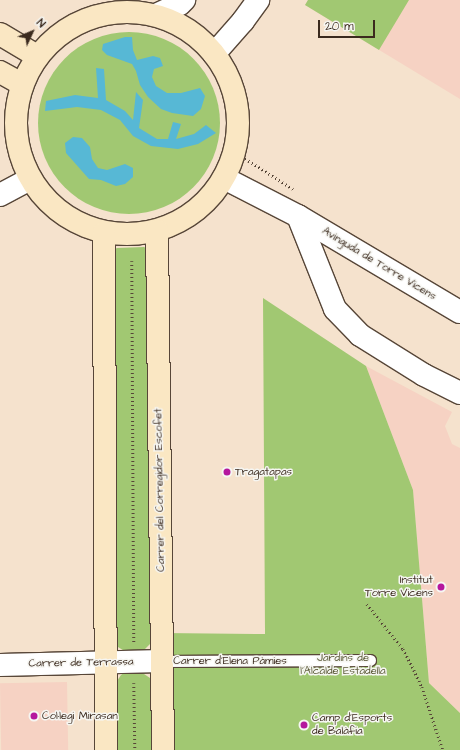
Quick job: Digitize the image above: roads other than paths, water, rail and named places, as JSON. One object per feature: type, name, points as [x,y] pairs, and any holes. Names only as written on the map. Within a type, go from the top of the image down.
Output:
[{"type":"street","points":[[156,15],[180,4],[184,0]]},
{"type":"street","points":[[214,54],[243,21],[258,0]]},
{"type":"street","points":[[116,12],[156,15],[188,30],[214,54],[231,84],[238,118],[235,152],[224,178],[207,202],[184,220],[157,231],[131,235],[104,233],[75,222],[49,204],[30,179],[19,152],[15,124],[18,96],[22,84],[37,56],[44,47],[77,23],[116,12]]},
{"type":"street","points":[[0,34],[37,56]]},
{"type":"street","points":[[0,72],[22,84]]},
{"type":"street","name":"Avinguda de Torre Vicens","points":[[224,178],[298,216],[460,312]]},
{"type":"street","points":[[0,194],[30,179]]},
{"type":"street","name":"Avinguda de Torre Vicens","points":[[298,216],[335,309],[360,335],[424,375],[460,393]]},
{"type":"street","name":"Carrer del Corregidor Escofet","points":[[157,231],[163,750]]},
{"type":"street","points":[[104,233],[106,750]]},
{"type":"street","name":"Carrer de Terrassa","points":[[0,665],[162,661]]},
{"type":"lane","name":"Carrer d'Elena Pàmies","points":[[162,661],[370,660]]},
{"type":"water","points":[[125,37],[132,37],[133,50],[137,60],[153,56],[160,58],[163,66],[154,69],[152,77],[156,86],[167,93],[181,93],[200,88],[205,96],[201,109],[193,116],[172,113],[161,109],[148,97],[140,85],[136,71],[132,64],[107,55],[102,50],[103,44]]},
{"type":"water","points":[[96,68],[104,69],[106,100],[125,111],[133,120],[136,92],[143,100],[139,128],[157,139],[168,139],[173,122],[181,124],[176,139],[194,134],[206,125],[216,133],[198,144],[178,149],[151,146],[133,136],[120,120],[101,110],[77,107],[45,111],[46,101],[75,95],[98,98]]},
{"type":"water","points":[[73,137],[82,138],[90,147],[92,159],[98,168],[107,170],[125,164],[133,168],[133,177],[125,184],[116,186],[101,180],[89,179],[66,153],[65,143]]},
{"type":"place","name":"Tragatapas","points":[[227,472]]},
{"type":"place","name":"Institut Torre Vicens","points":[[441,587]]},
{"type":"place","name":"Col·legi Mirasan","points":[[34,716]]},
{"type":"place","name":"Camp d'Esports de Balàfia","points":[[304,725]]},
{"type":"park label","name":"Jardins de l'Alcalde Estadella","points":[[343,665]]}]
